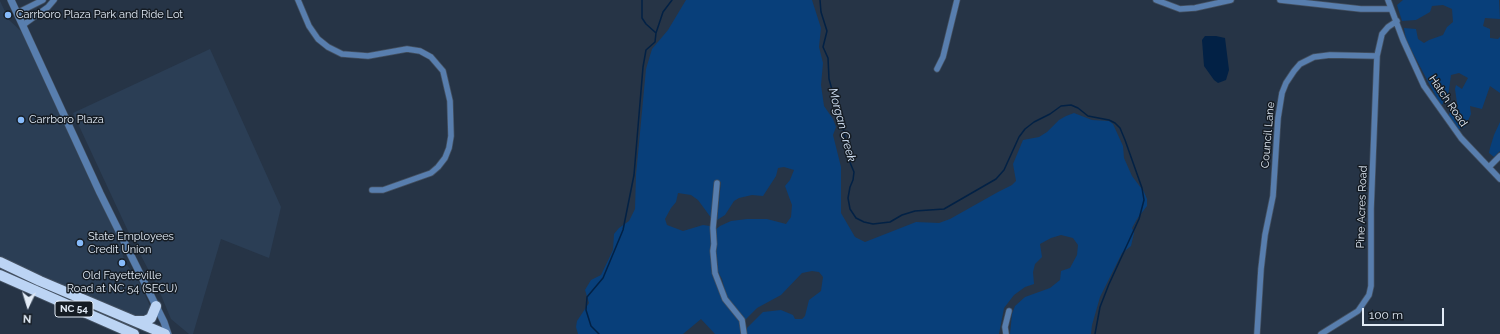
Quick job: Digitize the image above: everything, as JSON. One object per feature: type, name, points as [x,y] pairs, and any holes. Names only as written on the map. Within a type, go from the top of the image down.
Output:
[{"type":"highway","name":"NC 54","points":[[0,262],[135,322],[167,334]]},
{"type":"highway","name":"NC 54","points":[[0,275],[134,334]]},
{"type":"highway","points":[[135,322],[145,321],[151,318],[156,306]]},
{"type":"street","points":[[11,0],[100,193],[164,322],[167,334]]},
{"type":"street","points":[[17,13],[43,0]]},
{"type":"street","points":[[23,25],[48,7],[54,0]]},
{"type":"street","points":[[298,0],[309,26],[318,38],[328,47],[342,54],[368,56],[407,49],[420,51],[431,57],[443,71],[450,102],[451,136],[449,148],[445,158],[431,173],[383,190],[372,190]]},
{"type":"street","points":[[937,69],[943,57],[957,0]]},
{"type":"street","points":[[1156,0],[1180,9],[1195,8],[1230,0]]},
{"type":"street","points":[[1280,0],[1361,10],[1391,9]]},
{"type":"street","name":"Hatch Road","points":[[1388,0],[1424,86],[1461,138],[1500,179]]},
{"type":"street","points":[[1377,56],[1382,34],[1388,27],[1397,21]]},
{"type":"street","name":"Council Lane","points":[[1257,334],[1263,248],[1273,196],[1278,118],[1282,93],[1286,83],[1300,64],[1314,57],[1330,55],[1377,56]]},
{"type":"street","name":"Pine Acres Road","points":[[1321,334],[1351,317],[1358,311],[1369,295],[1371,286],[1371,209],[1377,56]]},
{"type":"street","points":[[1489,167],[1500,156]]},
{"type":"street","points":[[717,183],[713,228],[715,273],[726,300],[742,320],[744,334]]},
{"type":"street","points":[[1006,334],[1005,327],[1009,311]]},
{"type":"shaded area","points":[[686,0],[812,0],[821,28],[819,47],[823,63],[821,85],[824,106],[833,119],[836,127],[833,135],[841,167],[841,213],[855,237],[865,242],[916,222],[939,223],[950,219],[1012,185],[1016,181],[1013,164],[1023,140],[1039,137],[1066,116],[1074,113],[1092,120],[1109,121],[1113,124],[1123,146],[1124,158],[1132,176],[1144,192],[1147,199],[1147,206],[1132,228],[1134,233],[1131,246],[1122,253],[1100,297],[1091,334],[1010,334],[1012,314],[1015,306],[1025,297],[1050,288],[1060,280],[1061,271],[1070,268],[1077,255],[1078,245],[1073,238],[1061,235],[1040,244],[1042,257],[1035,264],[1033,272],[1034,284],[1025,287],[1014,295],[1004,308],[999,334],[747,334],[747,328],[763,312],[781,310],[793,315],[795,319],[802,319],[805,316],[809,300],[821,291],[823,277],[819,272],[812,271],[802,273],[781,295],[757,308],[746,319],[743,319],[727,299],[722,279],[718,272],[715,250],[715,230],[720,226],[731,221],[747,219],[767,219],[786,224],[791,217],[792,205],[785,186],[790,180],[794,170],[784,167],[778,168],[776,176],[763,196],[752,195],[739,198],[734,201],[725,215],[717,220],[721,182],[715,181],[712,219],[698,200],[691,195],[678,193],[676,202],[665,219],[667,225],[683,231],[703,225],[710,226],[712,243],[710,248],[716,279],[723,301],[739,320],[741,334],[715,334],[701,319],[683,334],[578,334],[576,327],[577,321],[589,303],[585,290],[591,280],[601,275],[613,250],[614,234],[619,228],[629,221],[635,209],[636,175],[646,69],[652,49],[668,30]]},
{"type":"shaded area","points":[[1403,0],[1499,0],[1500,19],[1485,18],[1483,26],[1490,29],[1490,38],[1498,39],[1500,37],[1500,93],[1490,86],[1482,109],[1470,106],[1471,114],[1465,127],[1457,130],[1447,117],[1457,103],[1455,89],[1456,85],[1462,89],[1468,78],[1459,73],[1451,75],[1448,97],[1441,106],[1406,40],[1404,28],[1416,29],[1418,39],[1424,43],[1443,35],[1447,27],[1453,22],[1452,9],[1443,5],[1432,6],[1430,12],[1416,20],[1402,21],[1397,5]]},
{"type":"shaded area","name":"Carrboro Plaza","points":[[0,1],[9,20],[24,34],[93,186],[118,237],[127,265],[137,278],[150,306],[148,316],[136,317],[0,256]]},
{"type":"shaded area","points":[[1205,36],[1225,38],[1229,70],[1226,80],[1218,83],[1204,66],[1202,40]]},
{"type":"shaded area","points":[[210,49],[281,207],[269,258],[221,239],[193,334],[189,334],[171,319],[158,288],[128,231],[73,113]]},
{"type":"shaded area","points":[[1500,122],[1500,151],[1494,157],[1489,153],[1494,135]]},
{"type":"waterway","name":"Morgan Creek","points":[[642,0],[642,18],[656,33]]},
{"type":"waterway","points":[[599,334],[591,326],[586,310],[587,297],[603,278],[623,230],[634,175],[643,67],[646,50],[655,42],[656,33],[663,12],[672,0]]},
{"type":"waterway","name":"Morgan Creek","points":[[820,0],[821,12],[827,31],[823,47],[828,58],[829,79],[844,132],[849,160],[854,172],[848,198],[850,209],[856,218],[864,222],[873,224],[890,222],[902,215],[915,211],[944,209],[996,179],[1004,170],[1019,137],[1025,129],[1061,106],[1071,105],[1078,108],[1088,116],[1109,120],[1120,128],[1142,188],[1144,200],[1139,219],[1100,307],[1095,334]]},
{"type":"place","name":"Carrboro Plaza Park and Ride Lot","points":[[8,15]]},
{"type":"place","name":"Carrboro Plaza","points":[[21,120]]},
{"type":"place","name":"State Employees Credit Union","points":[[80,243]]},
{"type":"place","name":"Old Fayetteville Road at NC 54 (SECU)","points":[[122,263]]}]
